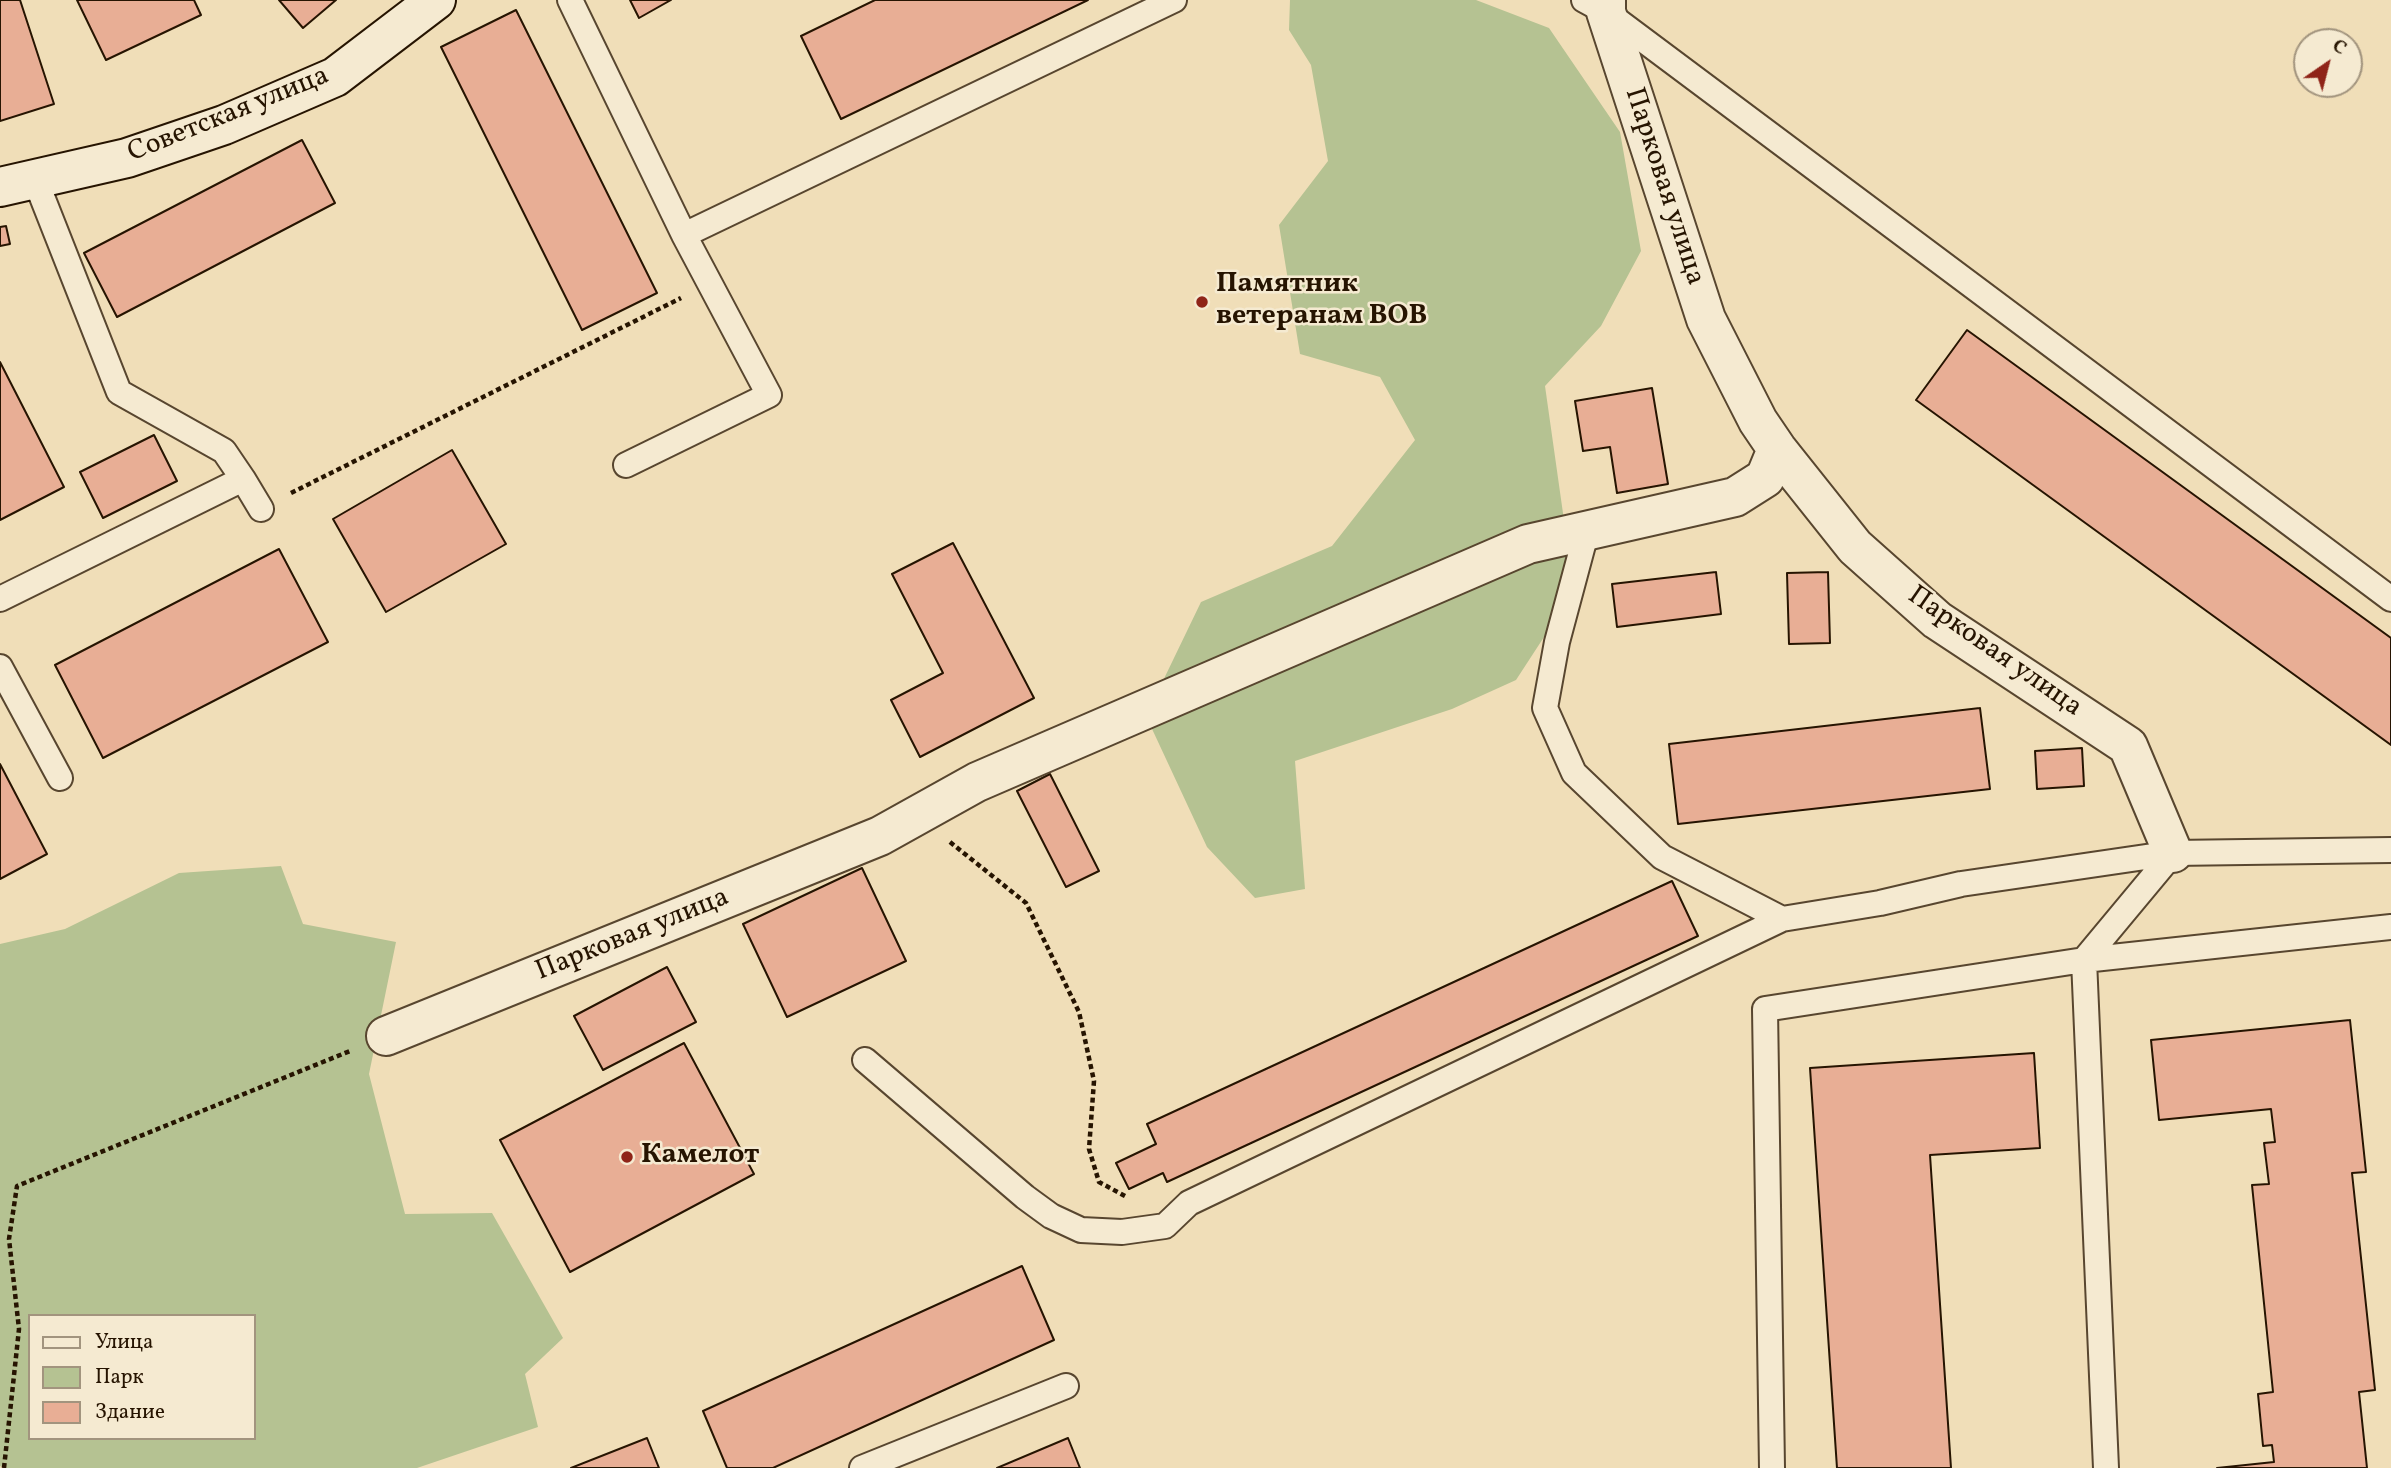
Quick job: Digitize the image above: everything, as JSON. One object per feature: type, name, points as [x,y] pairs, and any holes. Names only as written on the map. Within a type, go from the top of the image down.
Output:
[{"type":"street","name":"Советская улица","points":[[18,183],[128,158],[224,125],[335,76],[436,0]]},
{"type":"street","name":"Парковая улица","points":[[1599,4],[1706,319],[1758,421],[1855,547],[1937,620],[2129,746],[2173,853]]},
{"type":"street","name":"Парковая улица","points":[[386,1036],[880,836],[977,782],[1528,544],[1735,496],[1765,478],[1777,449]]},
{"type":"lane","points":[[570,0],[684,235],[769,395],[626,465]]},
{"type":"lane","points":[[684,235],[1174,0]]},
{"type":"lane","points":[[1599,4],[2391,599]]},
{"type":"lane","points":[[18,183],[119,392],[224,451],[261,509]]},
{"type":"lane","points":[[0,599],[243,479]]},
{"type":"lane","points":[[1587,530],[1557,642],[1545,708],[1574,773],[1662,857],[1782,919]]},
{"type":"lane","points":[[0,667],[60,778]]},
{"type":"lane","points":[[865,1060],[1025,1197],[1051,1216],[1081,1230],[1122,1232],[1165,1226],[1189,1203],[1782,919],[1880,903],[1961,884],[2173,853],[2391,850]]},
{"type":"lane","points":[[2106,1468],[2084,960],[2173,853]]},
{"type":"lane","points":[[1772,1468],[1765,1009],[2084,960],[2391,927]]},
{"type":"lane","points":[[862,1468],[1066,1386]]},
{"type":"path","points":[[261,509],[710,284]]},
{"type":"path","points":[[918,815],[1027,903],[1079,1012],[1094,1081],[1089,1149],[1099,1182],[1174,1217]]},
{"type":"path","points":[[4,1468],[19,1329],[9,1239],[17,1186],[386,1036]]},
{"type":"green space","points":[[1290,0],[1476,0],[1549,28],[1620,132],[1641,251],[1601,326],[1545,386],[1574,591],[1516,680],[1452,709],[1295,761],[1305,889],[1255,898],[1207,847],[1146,716],[1201,602],[1332,546],[1415,440],[1380,377],[1300,354],[1279,225],[1328,161],[1311,65],[1289,30]]},
{"type":"green space","points":[[281,866],[303,924],[396,942],[369,1074],[405,1214],[492,1213],[563,1338],[525,1374],[538,1427],[417,1468],[0,1466],[0,944],[65,929],[179,873]]},
{"type":"building","points":[[0,0],[20,0],[54,104],[0,121]]},
{"type":"building","points":[[77,0],[194,0],[201,15],[106,60]]},
{"type":"building","points":[[279,0],[336,0],[303,28]]},
{"type":"building","points":[[630,0],[671,0],[639,18]]},
{"type":"building","points":[[875,0],[1088,0],[841,119],[801,36]]},
{"type":"building","points":[[516,10],[657,293],[582,330],[441,47]]},
{"type":"building","points":[[302,140],[335,203],[117,317],[84,253]]},
{"type":"building","points":[[6,226],[10,244],[0,246],[0,227]]},
{"type":"building","points":[[1967,330],[2391,638],[2391,745],[1916,400]]},
{"type":"building","points":[[0,362],[64,487],[0,520]]},
{"type":"building","points":[[1652,388],[1668,484],[1617,493],[1610,447],[1583,451],[1575,401]]},
{"type":"building","points":[[154,435],[177,481],[103,518],[80,472]]},
{"type":"building","points":[[452,450],[506,544],[386,612],[333,519]]},
{"type":"building","points":[[953,543],[1034,698],[920,757],[891,700],[943,673],[892,574]]},
{"type":"building","points":[[279,549],[328,642],[103,758],[55,665]]},
{"type":"building","points":[[1716,572],[1721,614],[1617,627],[1612,584]]},
{"type":"building","points":[[1828,572],[1830,643],[1789,644],[1787,573]]},
{"type":"building","points":[[1980,708],[1990,789],[1678,824],[1669,744]]},
{"type":"building","points":[[2082,748],[2084,786],[2037,789],[2035,751]]},
{"type":"building","points":[[0,764],[47,854],[0,879]]},
{"type":"building","points":[[1050,774],[1099,871],[1066,887],[1017,791]]},
{"type":"building","points":[[862,868],[906,961],[787,1017],[743,924]]},
{"type":"building","points":[[1672,881],[1698,936],[1167,1182],[1163,1173],[1129,1189],[1116,1163],[1156,1144],[1147,1124]]},
{"type":"building","points":[[667,967],[696,1022],[603,1070],[574,1016]]},
{"type":"building","points":[[2350,1020],[2366,1172],[2352,1173],[2375,1390],[2359,1392],[2367,1468],[2217,1468],[2274,1462],[2272,1445],[2263,1446],[2258,1394],[2273,1392],[2252,1185],[2269,1184],[2264,1143],[2275,1142],[2271,1109],[2159,1120],[2151,1040]]},
{"type":"building","name":"Камелот","points":[[684,1043],[754,1174],[570,1272],[500,1140]]},
{"type":"building","points":[[2034,1053],[2040,1148],[1930,1155],[1951,1468],[1837,1468],[1810,1068]]},
{"type":"building","points":[[1022,1266],[1054,1340],[773,1468],[727,1468],[703,1411]]},
{"type":"building","points":[[647,1438],[659,1468],[571,1468]]},
{"type":"building","points":[[1068,1438],[1080,1468],[997,1468]]},
{"type":"place","name":"Памятник ветеранам ВОВ","points":[[1202,302]]},
{"type":"place","name":"Камелот","points":[[627,1157]]}]
